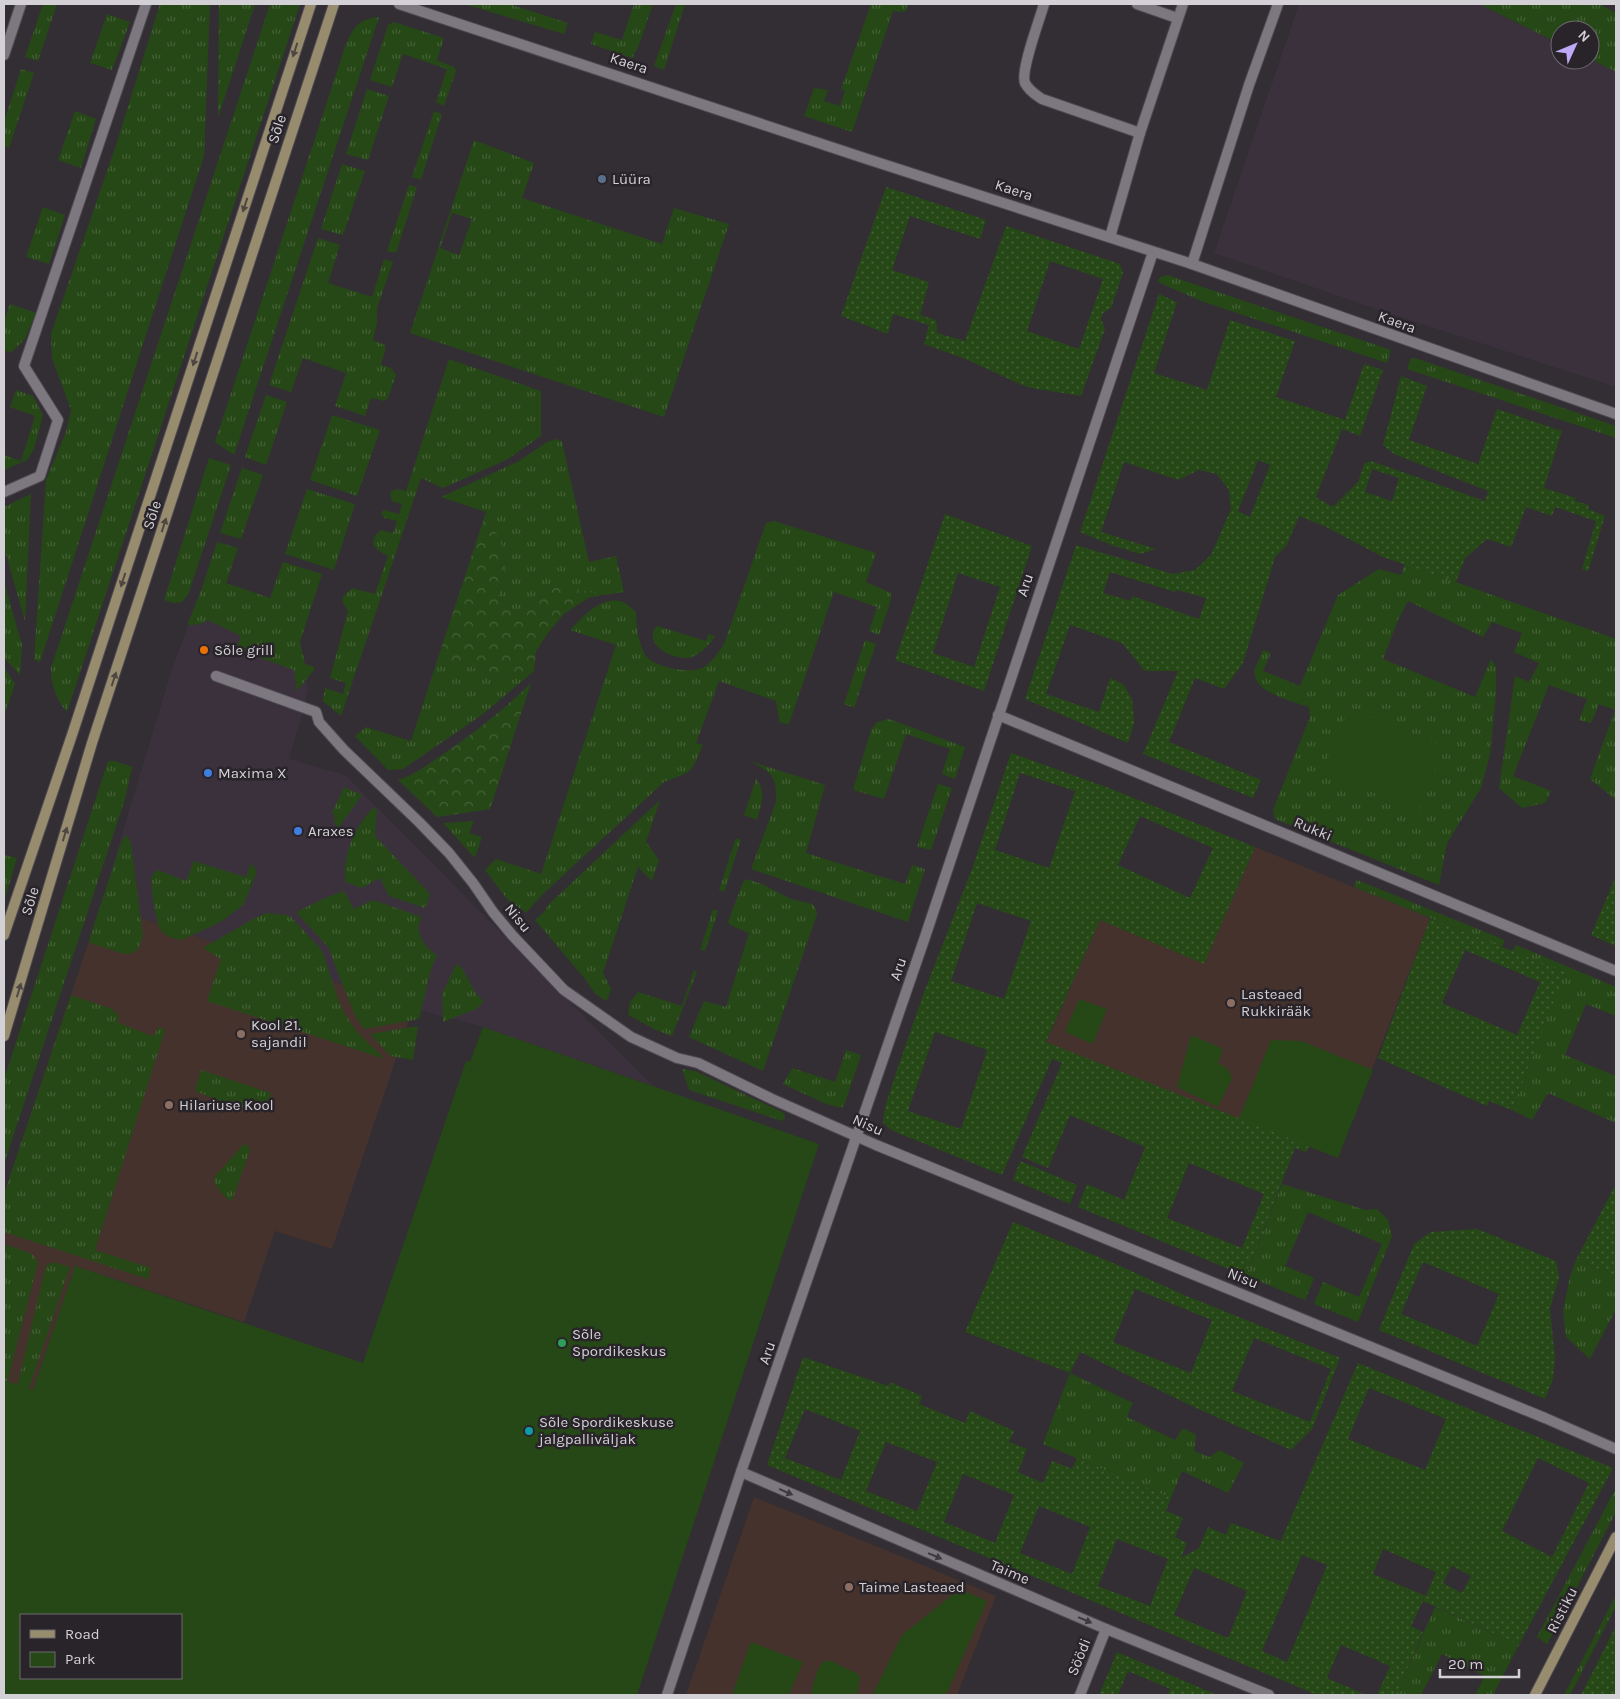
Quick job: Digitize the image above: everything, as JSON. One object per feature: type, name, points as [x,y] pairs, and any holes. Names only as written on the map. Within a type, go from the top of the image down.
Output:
[{"type":"main road","name":"Sõle","points":[[4,935],[69,744],[310,4]]},
{"type":"main road","name":"Sõle","points":[[4,1036],[92,743],[334,4]]},
{"type":"main road","name":"Ristiku","points":[[1535,1695],[1616,1538]]},
{"type":"street","points":[[4,55],[21,4]]},
{"type":"street","points":[[4,492],[40,476],[58,420],[24,366],[146,4]]},
{"type":"street","name":"Kaera","points":[[399,4],[1192,264],[1616,414]]},
{"type":"street","points":[[1044,4],[1024,69],[1025,83],[1033,93],[1042,99],[1140,133]]},
{"type":"street","points":[[1137,4],[1177,18]]},
{"type":"street","points":[[1110,237],[1140,133],[1183,4]]},
{"type":"street","points":[[1192,264],[1249,85],[1278,4]]},
{"type":"street","name":"Aru","points":[[667,1695],[857,1137],[1153,252]]},
{"type":"street","name":"Nisu","points":[[216,676],[316,712],[319,722],[344,750],[449,853],[512,936],[564,990],[631,1037],[677,1058],[698,1063],[857,1137],[1527,1410],[1616,1449]]},
{"type":"street","name":"Rukki","points":[[998,715],[1616,971]]},
{"type":"street","name":"Taime","points":[[742,1472],[1106,1629],[1269,1695]]},
{"type":"street","name":"Söödi","points":[[1080,1695],[1106,1629]]},
{"type":"shaded area","points":[[1299,4],[1479,4],[1550,39],[1550,70],[1600,70],[1600,64],[1616,72],[1616,387],[1388,313],[1214,253]]},
{"type":"shaded area","points":[[202,588],[306,680],[308,689],[289,759],[345,775],[653,1086],[483,1027],[413,1008],[101,905],[171,672]]},
{"type":"shaded area","name":"Lasteaed Rukkirääk","points":[[1255,847],[1430,918],[1338,1158],[1046,1043],[1100,919],[1204,963]]},
{"type":"shaded area","points":[[101,905],[413,1008],[332,1249],[275,1231],[244,1322],[75,1266],[33,1390],[4,1380],[4,1194]]},
{"type":"shaded area","name":"Taime Lasteaed","points":[[754,1497],[996,1596],[957,1695],[686,1695]]},
{"type":"green space","points":[[43,4],[57,4],[38,61],[25,57]]},
{"type":"green space","points":[[160,4],[210,4],[204,156],[40,662],[34,660],[46,480],[66,432],[71,410],[52,358],[51,334],[117,142]]},
{"type":"green space","points":[[219,4],[255,4],[218,118]]},
{"type":"green space","points":[[270,4],[300,4],[67,712],[55,692],[51,668]]},
{"type":"green space","points":[[464,4],[509,4],[568,23],[564,34]]},
{"type":"green space","points":[[634,4],[653,4],[639,45],[632,58],[591,44],[595,32],[622,40]]},
{"type":"green space","points":[[676,4],[685,4],[664,70],[654,66]]},
{"type":"green space","points":[[871,4],[908,4],[905,12],[893,11],[852,132],[804,116],[814,88],[828,90],[824,101],[840,106],[845,91],[841,89]]},
{"type":"green space","points":[[1479,4],[1599,4],[1616,13],[1616,72],[1600,64],[1600,20],[1550,20],[1550,39]]},
{"type":"green space","points":[[107,14],[130,22],[112,70],[90,63]]},
{"type":"green space","points":[[379,17],[234,455],[215,442],[345,47],[353,30],[361,22]]},
{"type":"green space","points":[[394,22],[444,38],[437,60],[454,67],[456,71],[444,106],[436,102],[447,69],[403,54],[392,87],[370,80],[388,25]]},
{"type":"green space","points":[[21,69],[34,73],[9,148],[4,146],[4,122]]},
{"type":"green space","points":[[367,89],[389,96],[368,160],[346,154]]},
{"type":"green space","points":[[75,111],[96,119],[81,168],[58,160]]},
{"type":"green space","points":[[434,111],[442,114],[421,180],[412,177]]},
{"type":"green space","points":[[474,140],[534,163],[522,198],[662,244],[674,208],[729,224],[664,417],[410,333]],"holes":[[[452,213],[472,219],[459,255],[440,248]]]},
{"type":"green space","points":[[342,164],[365,171],[343,235],[321,229]]},
{"type":"green space","points":[[409,185],[417,187],[396,253],[387,251]]},
{"type":"green space","points":[[886,187],[986,220],[980,239],[910,216],[892,270],[929,282],[920,315],[936,320],[937,333],[965,341],[1006,226],[1120,264],[1123,273],[1111,308],[1103,313],[1101,319],[1105,329],[1081,396],[1022,385],[968,360],[924,344],[929,325],[893,314],[888,334],[841,316]],"holes":[[[1050,261],[1103,279],[1079,349],[1027,331]]]},
{"type":"green space","points":[[43,207],[65,215],[49,264],[26,257]]},
{"type":"green space","points":[[318,238],[340,245],[328,283],[372,297],[384,259],[393,262],[377,308],[377,323],[373,340],[385,345],[384,348],[386,348],[381,365],[391,368],[396,375],[388,398],[384,401],[371,398],[365,416],[335,406],[346,373],[303,358],[291,392],[269,385]]},
{"type":"green space","points":[[1167,275],[1391,350],[1387,363],[1201,301],[1158,282],[1160,277]]},
{"type":"green space","points":[[1159,294],[1177,302],[1154,373],[1207,390],[1230,320],[1295,341],[1276,397],[1345,420],[1364,364],[1383,370],[1360,436],[1342,429],[1316,497],[1333,507],[1358,482],[1364,464],[1371,461],[1485,501],[1488,491],[1394,454],[1383,445],[1401,376],[1427,386],[1409,440],[1478,464],[1497,409],[1562,431],[1544,488],[1576,498],[1575,501],[1589,505],[1588,509],[1605,516],[1588,571],[1582,569],[1596,521],[1555,507],[1552,516],[1526,507],[1511,547],[1487,539],[1465,558],[1456,582],[1383,557],[1326,527],[1299,516],[1287,545],[1275,557],[1243,663],[1224,689],[1195,678],[1169,742],[1261,780],[1253,798],[1143,754],[1178,671],[1145,671],[1122,643],[1070,625],[1046,694],[1099,712],[1110,678],[1123,684],[1132,699],[1134,723],[1128,743],[1025,699],[1076,545],[1173,574],[1195,570],[1211,555],[1231,509],[1229,490],[1217,474],[1199,470],[1178,480],[1124,462],[1101,532],[1156,549],[1140,554],[1111,545],[1080,532]],"holes":[[[1258,460],[1270,465],[1250,517],[1238,511]],[[1372,469],[1399,478],[1392,501],[1365,492]],[[1110,572],[1175,592],[1177,590],[1206,598],[1199,619],[1132,596],[1131,601],[1103,593]]]},
{"type":"green space","points":[[10,304],[36,313],[25,339],[12,352],[4,351],[4,322]]},
{"type":"green space","points":[[1411,358],[1616,426],[1616,438],[1407,369]]},
{"type":"green space","points":[[449,359],[541,391],[541,436],[506,460],[443,488],[421,478],[341,716],[323,701],[325,688],[343,694],[346,683],[330,678],[348,611],[342,601],[343,597],[352,588],[375,594],[388,556],[379,551],[373,542],[381,530],[393,533],[397,521],[384,518],[381,513],[384,510],[399,514],[402,504],[392,501],[390,493],[396,489],[406,491]]},
{"type":"green space","points":[[16,390],[33,396],[43,415],[34,449],[27,460],[4,470],[4,455],[21,461],[35,416],[10,407]]},
{"type":"green space","points":[[266,395],[287,402],[266,465],[245,457]]},
{"type":"green space","points":[[332,415],[380,430],[357,496],[310,480]]},
{"type":"green space","points":[[557,439],[562,442],[589,562],[616,556],[624,592],[603,595],[556,586],[518,616],[498,597],[507,557],[486,512],[441,497],[519,461],[547,442]]},
{"type":"green space","points":[[209,458],[231,465],[188,595],[182,602],[173,603],[164,600]]},
{"type":"green space","points":[[242,468],[263,475],[241,539],[220,533]]},
{"type":"green space","points":[[307,489],[355,504],[334,570],[285,554]]},
{"type":"green space","points":[[31,494],[25,621],[4,547],[4,507]]},
{"type":"green space","points":[[486,512],[507,557],[498,597],[518,616],[556,585],[603,595],[588,598],[564,614],[536,651],[534,671],[501,676],[456,662],[436,664]]},
{"type":"green space","points":[[945,514],[1032,546],[984,691],[895,660]],"holes":[[[958,573],[1000,587],[974,667],[933,653]]]},
{"type":"green space","points":[[774,521],[876,553],[866,582],[891,593],[891,600],[879,635],[869,631],[877,607],[834,592],[789,724],[780,723],[776,701],[719,681],[696,743],[703,745],[693,767],[681,776],[664,782],[542,895],[526,913],[507,899],[485,870],[496,859],[541,874],[616,645],[570,630],[598,605],[605,602],[620,601],[636,612],[639,640],[643,651],[650,660],[674,669],[691,670],[704,667],[713,660],[724,644],[766,523]]},
{"type":"green space","points":[[217,542],[238,548],[226,583],[270,598],[283,562],[322,574],[300,642],[305,664],[314,667],[314,670],[297,691],[294,670],[236,649],[241,636],[208,620],[198,625],[193,624],[191,626],[188,623]]},
{"type":"green space","points":[[1405,564],[1616,639],[1616,800],[1590,779],[1615,710],[1599,704],[1591,723],[1579,720],[1587,699],[1549,685],[1513,776],[1551,791],[1545,803],[1522,808],[1499,788],[1515,676],[1529,682],[1539,663],[1514,652],[1522,633],[1492,622],[1483,637],[1408,601],[1398,620],[1383,659],[1475,697],[1491,659],[1496,667],[1496,693],[1490,755],[1481,788],[1447,843],[1439,885],[1275,819],[1273,810],[1310,717],[1309,707],[1265,690],[1255,677],[1255,669],[1263,650],[1271,653],[1263,671],[1300,686],[1338,595],[1379,569],[1401,575]]},
{"type":"green space","points":[[4,582],[22,645],[20,675],[4,658]]},
{"type":"green space","points":[[657,626],[706,641],[708,634],[715,636],[708,646],[699,653],[692,657],[681,658],[663,651],[655,643],[653,635]]},
{"type":"green space","points":[[865,640],[876,644],[854,708],[844,704]]},
{"type":"green space","points":[[456,662],[501,676],[534,671],[483,714],[403,769],[388,770],[355,736],[366,727],[411,741],[436,664]]},
{"type":"green space","points":[[4,667],[15,684],[4,716]]},
{"type":"green space","points":[[531,683],[490,809],[437,817],[398,780],[420,770],[463,740]]},
{"type":"green space","points":[[1349,707],[1444,747],[1418,811],[1323,771]]},
{"type":"green space","points":[[889,719],[965,747],[955,779],[942,774],[950,749],[906,734],[884,799],[853,790],[871,730],[877,722]]},
{"type":"green space","points":[[1011,753],[1109,788],[1255,847],[1204,964],[1100,920],[1046,1042],[1309,1146],[1306,1152],[1295,1148],[1246,1276],[1078,1207],[1087,1184],[1124,1200],[1145,1147],[1070,1115],[1048,1168],[1022,1157],[1062,1063],[1052,1059],[1002,1175],[893,1131],[883,1123],[885,1107],[923,995],[972,869]],"holes":[[[1020,773],[1075,791],[1049,868],[995,850]],[[1140,816],[1213,848],[1190,898],[1118,865]],[[977,903],[1031,921],[1004,999],[951,981]],[[935,1032],[987,1050],[961,1129],[908,1111]],[[1189,1163],[1264,1194],[1242,1248],[1167,1218]]]},
{"type":"green space","points":[[108,761],[115,761],[132,767],[125,799],[4,1164],[4,1079]]},
{"type":"green space","points":[[749,761],[825,785],[806,853],[905,884],[912,865],[925,869],[908,922],[751,869],[776,802],[776,793],[772,776],[763,768]]},
{"type":"green space","points":[[756,779],[762,794],[757,820],[744,815]]},
{"type":"green space","points":[[938,784],[952,788],[931,850],[917,847]]},
{"type":"green space","points":[[344,787],[362,795],[336,831],[334,815],[332,813]]},
{"type":"green space","points":[[660,800],[646,842],[659,860],[652,881],[638,867],[603,973],[611,989],[607,1001],[590,987],[535,920],[544,912],[548,905]]},
{"type":"green space","points":[[374,807],[377,811],[375,836],[430,894],[425,908],[389,896],[380,878],[362,888],[345,882],[346,861],[351,842],[361,823]]},
{"type":"green space","points":[[474,821],[469,833],[482,837],[475,858],[443,823]]},
{"type":"green space","points":[[127,835],[131,843],[143,936],[138,950],[124,954],[90,943],[89,940],[122,840]]},
{"type":"green space","points":[[736,838],[741,840],[724,892],[719,890]]},
{"type":"green space","points":[[4,855],[17,858],[4,901]]},
{"type":"green space","points":[[194,861],[246,877],[251,863],[257,872],[243,905],[222,921],[181,940],[169,937],[159,927],[154,909],[151,878],[158,870],[186,881]]},
{"type":"green space","points":[[1616,876],[1616,946],[1591,935]]},
{"type":"green space","points":[[746,879],[762,884],[791,899],[812,904],[817,914],[763,1071],[689,1037],[704,1001],[726,1007],[749,933],[730,925],[728,922],[743,882]]},
{"type":"green space","points":[[1357,880],[1505,940],[1502,947],[1354,887]]},
{"type":"green space","points":[[344,891],[354,909],[373,900],[422,917],[419,933],[428,948],[437,955],[431,969],[419,1019],[364,1029],[355,1016],[328,947],[296,912]]},
{"type":"green space","points":[[713,909],[718,911],[705,951],[700,950]]},
{"type":"green space","points":[[267,913],[291,917],[319,947],[323,953],[345,1015],[359,1034],[385,1059],[207,1001],[221,959],[203,948]]},
{"type":"green space","points":[[1430,918],[1565,972],[1512,1110],[1489,1101],[1487,1106],[1378,1058]],"holes":[[[1465,950],[1540,982],[1517,1035],[1442,1003]]]},
{"type":"green space","points":[[1516,945],[1616,987],[1616,1016],[1586,1004],[1565,1055],[1616,1076],[1616,1123],[1548,1093],[1532,1120],[1512,1110],[1564,972],[1512,951]]},
{"type":"green space","points":[[456,964],[462,968],[475,992],[484,1002],[476,1009],[443,1022],[442,994]]},
{"type":"green space","points":[[694,970],[697,972],[672,1036],[628,1015],[630,1002],[638,992],[682,1006]]},
{"type":"green space","points":[[71,995],[112,1009],[119,1016],[117,1022],[149,1035],[153,1036],[159,1027],[165,1030],[95,1250],[151,1268],[148,1279],[4,1232],[4,1194]]},
{"type":"green space","points":[[1079,999],[1107,1009],[1093,1044],[1065,1032]]},
{"type":"green space","points":[[418,1026],[413,1060],[391,1056],[370,1034]]},
{"type":"green space","name":"Sõle Spordikeskus","points":[[483,1027],[819,1144],[637,1695],[4,1695],[4,1380],[33,1390],[75,1266],[363,1363],[466,1061],[470,1062]]},
{"type":"green space","points":[[1191,1035],[1223,1049],[1218,1063],[1228,1069],[1232,1078],[1218,1107],[1177,1087]]},
{"type":"green space","points":[[1271,1040],[1301,1041],[1373,1070],[1338,1158],[1239,1119]]},
{"type":"green space","points":[[846,1050],[861,1055],[842,1108],[826,1104],[783,1084],[792,1068],[835,1082]]},
{"type":"green space","points":[[682,1069],[695,1071],[784,1113],[785,1118],[782,1121],[689,1090]]},
{"type":"green space","points":[[201,1070],[271,1093],[269,1102],[262,1109],[245,1111],[195,1091]]},
{"type":"green space","points":[[244,1144],[250,1150],[232,1201],[226,1198],[219,1190],[214,1181],[215,1176]]},
{"type":"green space","points":[[1020,1161],[1077,1185],[1070,1204],[1013,1180]]},
{"type":"green space","points":[[1282,1184],[1366,1210],[1377,1209],[1388,1220],[1392,1236],[1358,1322],[1314,1304],[1323,1282],[1359,1297],[1382,1244],[1308,1212],[1285,1266],[1314,1278],[1305,1300],[1246,1276]]},
{"type":"green space","points":[[1616,1184],[1616,1278],[1577,1258]]},
{"type":"green space","points":[[1013,1222],[1118,1265],[1182,1294],[1340,1358],[1312,1429],[1291,1450],[1196,1408],[1080,1352],[1070,1373],[965,1332]],"holes":[[[1135,1289],[1212,1320],[1191,1373],[1113,1342]],[[1254,1338],[1331,1369],[1310,1422],[1232,1391]]]},
{"type":"green space","points":[[1477,1229],[1556,1261],[1559,1277],[1550,1309],[1555,1358],[1553,1379],[1545,1399],[1379,1330],[1414,1244],[1431,1232]],"holes":[[[1423,1262],[1499,1294],[1477,1346],[1401,1314]]]},
{"type":"green space","points":[[4,1244],[32,1254],[38,1262],[8,1379],[4,1385]]},
{"type":"green space","points":[[1577,1258],[1616,1278],[1616,1309],[1590,1359],[1566,1337],[1563,1312],[1570,1276]]},
{"type":"green space","points":[[53,1262],[70,1267],[27,1394],[17,1387],[46,1266]]},
{"type":"green space","points":[[803,1357],[888,1386],[890,1382],[922,1396],[919,1404],[965,1423],[970,1411],[1014,1431],[1009,1442],[1027,1449],[1018,1472],[1043,1483],[1052,1461],[1072,1469],[1077,1458],[1171,1498],[1166,1511],[1183,1518],[1175,1537],[1187,1543],[1181,1558],[1199,1548],[1208,1527],[1226,1535],[1231,1523],[1281,1541],[1358,1363],[1613,1468],[1519,1645],[1423,1601],[1411,1626],[1423,1632],[1396,1695],[1377,1695],[1390,1666],[1341,1645],[1327,1678],[1366,1695],[1317,1695],[767,1465]],"holes":[[[1369,1388],[1446,1419],[1425,1470],[1348,1439]],[[805,1409],[860,1431],[841,1480],[785,1458]],[[886,1442],[937,1462],[917,1511],[866,1491]],[[1538,1458],[1589,1483],[1552,1557],[1502,1531]],[[963,1474],[1014,1495],[995,1543],[944,1522]],[[1039,1506],[1090,1527],[1072,1574],[1020,1553]],[[1117,1539],[1168,1559],[1150,1606],[1098,1586]],[[1383,1549],[1436,1572],[1426,1596],[1373,1574]],[[1302,1555],[1327,1565],[1287,1662],[1262,1651]],[[1452,1566],[1471,1576],[1462,1593],[1443,1583]],[[1194,1568],[1247,1591],[1228,1638],[1174,1615]]]},
{"type":"green space","points":[[1070,1373],[1133,1403],[1127,1417],[1175,1440],[1183,1428],[1196,1435],[1194,1451],[1210,1457],[1219,1450],[1244,1463],[1228,1493],[1182,1471],[1171,1498],[1043,1444]]},
{"type":"green space","points":[[1616,1488],[1616,1512],[1547,1644],[1537,1637]]},
{"type":"green space","points":[[960,1589],[987,1601],[946,1695],[875,1695],[874,1692],[902,1635]]},
{"type":"green space","points":[[1616,1595],[1616,1606],[1570,1695],[1564,1695]]},
{"type":"green space","points":[[1435,1607],[1519,1645],[1493,1695],[1475,1695],[1485,1676],[1442,1654],[1421,1695],[1396,1695]]},
{"type":"green space","points":[[1616,1626],[1616,1695],[1581,1695]]},
{"type":"green space","points":[[751,1642],[803,1662],[789,1695],[732,1695]]},
{"type":"green space","points":[[1117,1652],[1217,1695],[1168,1695],[1170,1689],[1128,1671],[1118,1695],[1099,1695]]},
{"type":"green space","points":[[824,1661],[831,1661],[858,1674],[860,1678],[857,1695],[811,1695],[817,1672]]},
{"type":"place","name":"Lüüra","points":[[602,179]]},
{"type":"place","name":"Sõle grill","points":[[204,650]]},
{"type":"place","name":"Maxima X","points":[[208,773]]},
{"type":"place","name":"Araxes","points":[[298,831]]},
{"type":"place","name":"Lasteaed Rukkirääk","points":[[1231,1003]]},
{"type":"place","name":"Kool 21. sajandil","points":[[241,1034]]},
{"type":"place","name":"Hilariuse Kool","points":[[169,1105]]},
{"type":"place","name":"Sõle Spordikeskus","points":[[562,1343]]},
{"type":"place","name":"Sõle Spordikeskuse jalgpalliväljak","points":[[529,1431]]},
{"type":"place","name":"Taime Lasteaed","points":[[849,1587]]}]
